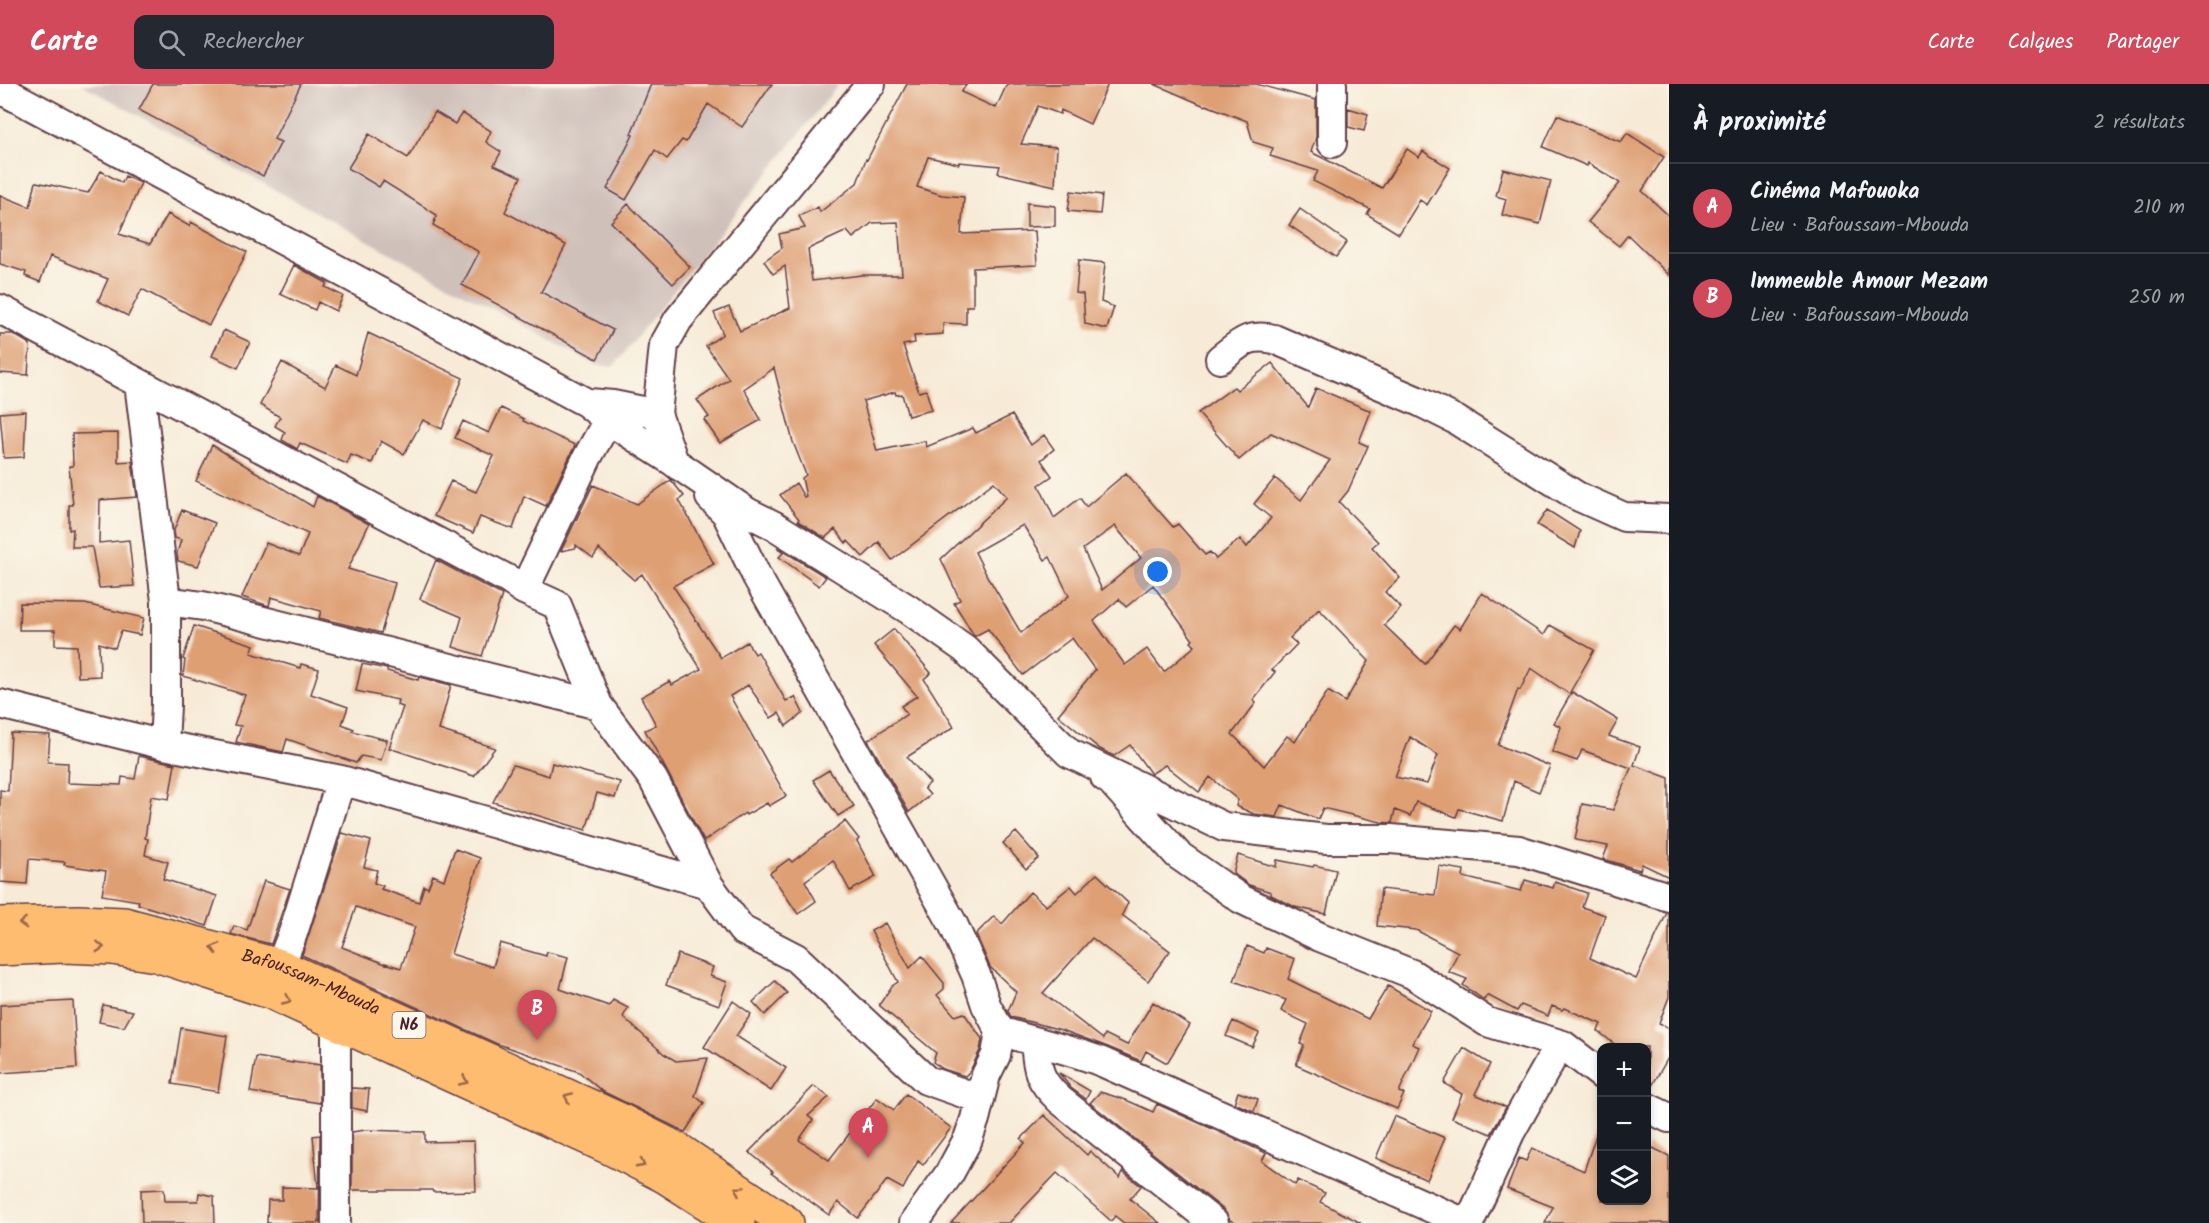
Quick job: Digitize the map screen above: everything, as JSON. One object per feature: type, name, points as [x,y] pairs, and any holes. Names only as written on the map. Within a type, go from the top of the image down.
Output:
[{"type":"highway","name":"Bafoussam-Mbouda","points":[[0,924],[79,922],[124,924],[280,966],[336,1007],[666,1177],[738,1223]]},
{"type":"highway","name":"Bafoussam-Mbouda","points":[[0,949],[64,946],[112,948],[156,955],[270,992],[336,1007],[616,1118],[667,1144],[787,1223]]},
{"type":"street","points":[[871,84],[678,320],[664,345],[657,414],[674,462],[726,513],[763,587],[953,924],[1000,1031],[996,1055],[986,1075],[968,1139],[959,1158],[914,1223]]},
{"type":"street","points":[[1332,84],[1332,142]]},
{"type":"street","points":[[0,89],[598,412],[747,512],[785,531],[908,609],[965,649],[1069,753],[1111,781],[1178,855],[1241,899],[1320,938],[1412,974],[1487,1022],[1560,1044],[1597,1072]]},
{"type":"street","points":[[0,309],[524,590],[557,605],[598,705],[653,779],[708,884],[742,930],[796,958],[926,1080],[980,1099]]},
{"type":"street","points":[[1220,359],[1246,339],[1259,336],[1274,339],[1420,402],[1456,420],[1577,496],[1614,513],[1624,517],[1669,519]]},
{"type":"street","points":[[139,383],[166,601],[164,745]]},
{"type":"street","points":[[598,412],[614,405],[657,414]]},
{"type":"street","points":[[524,590],[588,456],[598,412]]},
{"type":"street","points":[[166,601],[203,606],[598,705]]},
{"type":"street","points":[[0,704],[164,745],[341,780],[708,884]]},
{"type":"street","points":[[1069,753],[1224,827],[1326,839],[1391,839],[1519,850],[1669,897]]},
{"type":"street","points":[[280,966],[293,933],[341,780]]},
{"type":"street","points":[[336,1007],[336,1223]]},
{"type":"street","points":[[1000,1031],[1072,1050],[1102,1062],[1467,1223],[1510,1133],[1560,1044]]},
{"type":"street","points":[[1035,1042],[1037,1067],[1043,1085],[1214,1223]]},
{"type":"street","points":[[1651,1109],[1669,1118]]},
{"type":"shaded area","points":[[81,84],[839,84],[614,366],[596,365]]},
{"type":"building","points":[[153,84],[301,84],[274,139],[281,142],[263,176],[139,110]]},
{"type":"building","points":[[651,84],[772,84],[742,127],[708,104],[686,142],[682,140],[667,159],[655,150],[626,200],[607,189],[622,162],[620,161],[633,135],[631,134]]},
{"type":"building","points":[[907,84],[967,84],[961,92],[996,108],[1007,84],[1108,84],[1090,124],[1061,110],[1060,114],[1038,106],[1021,144],[1057,147],[1055,186],[998,173],[1000,166],[959,162],[959,164],[928,157],[917,187],[942,195],[964,197],[961,234],[1035,231],[1037,265],[973,268],[973,306],[966,306],[966,324],[943,323],[943,334],[914,336],[915,343],[903,345],[919,392],[926,390],[932,410],[908,416],[902,394],[896,395],[895,392],[863,401],[877,451],[925,441],[926,447],[973,428],[976,433],[1012,415],[1031,445],[1044,435],[1054,449],[1041,460],[1052,476],[1039,485],[1054,518],[1080,498],[1086,507],[1126,473],[1173,527],[1178,524],[1205,555],[1210,552],[1216,559],[1240,539],[1247,547],[1271,518],[1254,504],[1275,478],[1301,500],[1330,460],[1271,433],[1239,460],[1198,413],[1234,387],[1237,390],[1272,363],[1308,407],[1316,388],[1371,411],[1359,442],[1368,446],[1348,491],[1339,502],[1378,542],[1372,547],[1400,578],[1385,592],[1401,608],[1384,625],[1425,664],[1454,625],[1460,629],[1482,593],[1544,635],[1550,625],[1594,650],[1569,694],[1531,668],[1520,690],[1518,689],[1498,745],[1550,766],[1539,792],[1514,781],[1503,821],[1459,809],[1456,817],[1416,802],[1410,816],[1395,810],[1392,823],[1323,808],[1318,819],[1282,805],[1277,817],[1254,814],[1236,806],[1238,800],[1210,777],[1199,792],[1165,765],[1151,774],[1130,745],[1114,756],[1100,749],[1058,715],[1095,670],[1072,638],[1023,675],[988,629],[975,636],[973,634],[954,603],[960,600],[941,559],[1007,497],[994,482],[892,560],[879,542],[863,557],[848,541],[846,543],[835,529],[825,538],[798,521],[799,519],[780,495],[796,483],[804,497],[806,496],[802,478],[806,475],[793,442],[774,368],[744,389],[761,420],[720,443],[704,420],[709,417],[697,400],[729,379],[706,346],[723,334],[714,313],[729,307],[740,331],[790,308],[785,266],[773,274],[764,261],[782,248],[779,234],[805,228],[799,216],[818,207],[820,212],[857,183]],"holes":[[[898,222],[902,275],[862,275],[812,281],[808,249],[847,231],[853,238],[872,223]],[[1023,525],[1045,560],[1050,557],[1069,596],[1021,633],[975,552]],[[1115,526],[1141,558],[1102,590],[1083,549]],[[1153,585],[1195,646],[1164,672],[1147,649],[1125,665],[1094,621],[1119,599],[1126,607]],[[1319,609],[1369,661],[1345,702],[1328,691],[1295,742],[1287,736],[1264,766],[1232,734],[1256,703],[1253,700],[1275,672],[1272,670],[1297,644],[1290,638]],[[1410,737],[1438,755],[1427,784],[1395,777]]]},
{"type":"building","points":[[1154,84],[1256,84],[1316,100],[1316,137],[1311,152],[1382,188],[1407,149],[1419,157],[1423,151],[1450,168],[1427,205],[1420,200],[1399,234],[1367,214],[1370,209],[1313,181],[1318,171],[1270,156],[1273,148],[1253,142],[1247,121]]},
{"type":"building","points":[[1348,108],[1368,114],[1364,131],[1348,127]]},
{"type":"building","points":[[435,112],[455,124],[462,113],[491,131],[486,142],[501,152],[494,165],[521,177],[505,212],[566,245],[541,292],[613,330],[597,359],[462,285],[479,252],[433,225],[437,215],[383,181],[379,187],[348,168],[369,134],[408,158]]},
{"type":"building","points":[[1557,115],[1621,142],[1627,133],[1664,157],[1642,191],[1669,216],[1669,275],[1628,235],[1619,246],[1588,222],[1620,183],[1588,163],[1587,166],[1543,147]]},
{"type":"building","points":[[1503,169],[1551,181],[1540,224],[1502,215],[1506,199],[1496,196]]},
{"type":"building","points":[[101,171],[122,183],[125,176],[141,183],[119,234],[150,244],[168,214],[189,226],[191,222],[247,252],[209,325],[142,289],[128,316],[98,301],[108,279],[50,256],[40,282],[25,276],[26,272],[0,264],[0,195],[30,207],[36,182],[88,193]]},
{"type":"building","points":[[1071,191],[1102,195],[1100,214],[1068,211]]},
{"type":"building","points":[[1027,203],[1055,206],[1055,226],[1027,227]]},
{"type":"building","points":[[628,204],[690,267],[673,284],[611,222]]},
{"type":"building","points":[[1300,209],[1347,242],[1336,257],[1289,225]]},
{"type":"building","points":[[1079,260],[1105,263],[1101,302],[1114,307],[1107,329],[1085,324],[1083,294],[1076,293]]},
{"type":"building","points":[[294,265],[327,283],[325,287],[343,296],[336,311],[318,302],[315,310],[280,294]]},
{"type":"building","points":[[224,330],[250,342],[238,368],[212,356]]},
{"type":"building","points":[[368,333],[463,378],[442,429],[423,420],[404,454],[381,441],[372,463],[351,455],[347,464],[300,443],[297,449],[282,440],[285,432],[275,426],[280,417],[260,405],[282,362],[325,387],[336,365],[356,375]]},
{"type":"building","points":[[0,334],[13,334],[30,344],[28,375],[0,373]]},
{"type":"building","points":[[501,408],[575,445],[546,506],[524,496],[513,529],[480,517],[473,533],[434,516],[451,481],[476,492],[494,456],[455,438],[463,421],[489,433]]},
{"type":"building","points":[[26,411],[24,457],[4,458],[0,413]]},
{"type":"building","points":[[118,433],[118,462],[132,461],[137,497],[100,500],[99,543],[129,540],[134,586],[99,588],[92,547],[72,547],[73,529],[69,530],[69,505],[73,505],[69,466],[73,466],[72,434]]},
{"type":"building","points":[[212,445],[313,507],[317,496],[369,524],[348,569],[395,583],[381,633],[319,618],[321,611],[271,597],[269,606],[242,597],[266,543],[299,556],[308,534],[196,481]]},
{"type":"building","points":[[671,480],[684,496],[679,500],[714,564],[673,586],[721,658],[747,642],[755,654],[758,652],[786,701],[795,697],[803,713],[786,726],[779,713],[771,718],[748,685],[730,696],[786,796],[769,806],[767,803],[746,815],[745,813],[704,841],[645,730],[656,725],[641,697],[670,681],[672,685],[701,669],[642,574],[634,580],[599,549],[593,558],[576,545],[576,548],[561,551],[593,485],[637,504]]},
{"type":"building","points":[[182,510],[215,523],[198,566],[178,561],[177,553],[181,540],[175,538],[174,530]]},
{"type":"building","points":[[1547,510],[1580,531],[1575,548],[1537,525]]},
{"type":"building","points":[[777,547],[826,577],[819,586],[779,557],[783,553]]},
{"type":"building","points":[[436,560],[502,595],[482,656],[453,647],[462,617],[420,599]]},
{"type":"building","points":[[20,603],[85,604],[144,618],[140,635],[121,631],[115,648],[99,643],[100,676],[78,677],[77,646],[55,645],[55,630],[19,630]]},
{"type":"building","points":[[194,626],[254,645],[251,653],[300,668],[301,664],[319,669],[311,694],[348,707],[342,724],[354,729],[352,731],[387,740],[381,760],[361,756],[356,763],[287,739],[283,752],[236,742],[241,726],[234,725],[245,695],[183,676],[185,660],[183,659]]},
{"type":"building","points":[[894,629],[931,673],[924,679],[954,727],[907,757],[930,783],[924,788],[930,795],[909,812],[868,740],[907,714],[901,706],[917,696],[874,645]]},
{"type":"building","points":[[362,664],[387,669],[387,671],[418,680],[419,677],[451,685],[439,730],[495,748],[474,776],[389,748],[403,707],[397,705],[398,700],[356,691]]},
{"type":"building","points":[[1572,692],[1618,720],[1609,736],[1640,747],[1634,765],[1669,778],[1669,877],[1642,864],[1640,870],[1603,859],[1608,846],[1575,840],[1582,804],[1613,810],[1631,768],[1582,750],[1577,761],[1552,752],[1561,727],[1554,723]]},
{"type":"building","points":[[11,733],[50,735],[48,762],[68,763],[67,783],[121,785],[122,777],[135,779],[139,756],[175,764],[169,799],[151,796],[145,855],[168,862],[163,879],[217,896],[207,926],[138,904],[139,901],[102,895],[106,871],[64,865],[65,862],[29,859],[27,884],[0,882],[0,790],[8,791]]},
{"type":"building","points":[[552,763],[620,782],[615,798],[597,793],[586,830],[493,802],[513,765],[549,776]]},
{"type":"building","points":[[829,770],[854,806],[838,816],[813,780]]},
{"type":"building","points":[[845,821],[859,839],[857,841],[876,877],[850,891],[833,860],[805,881],[816,901],[798,914],[770,873],[789,859],[792,862]]},
{"type":"building","points":[[1016,832],[1039,858],[1026,869],[1003,843]]},
{"type":"building","points":[[342,833],[371,841],[364,867],[377,870],[374,883],[383,886],[381,889],[419,902],[424,886],[428,888],[433,875],[444,880],[455,849],[480,858],[451,954],[493,967],[500,943],[546,956],[547,952],[568,957],[560,989],[609,1006],[613,1000],[628,1008],[623,1017],[664,1054],[676,1061],[708,1058],[695,1096],[704,1103],[685,1132],[602,1091],[579,1072],[495,1043],[302,955]],"holes":[[[356,907],[415,927],[401,968],[342,947]]]},
{"type":"building","points":[[1238,855],[1276,867],[1277,860],[1336,870],[1326,914],[1295,907],[1271,895],[1271,892],[1249,885],[1233,873]]},
{"type":"building","points":[[1439,866],[1464,870],[1463,877],[1521,891],[1525,880],[1553,888],[1555,882],[1587,893],[1582,907],[1605,915],[1590,958],[1636,979],[1669,913],[1669,997],[1659,1023],[1669,1028],[1669,1056],[1651,1088],[1651,1043],[1613,1043],[1598,1031],[1601,1024],[1564,1008],[1562,1010],[1552,1006],[1548,1016],[1521,1005],[1517,1011],[1487,995],[1484,1000],[1463,985],[1467,979],[1449,972],[1458,952],[1416,930],[1377,926],[1381,889],[1435,895]]},
{"type":"building","points":[[1097,874],[1128,903],[1122,915],[1170,951],[1148,981],[1092,938],[1043,993],[1103,1039],[1105,1034],[1127,1045],[1153,1002],[1190,1025],[1167,1063],[1146,1051],[1141,1061],[1062,1030],[1011,1017],[1008,1011],[1016,992],[990,967],[976,934],[994,916],[1002,924],[1030,892],[1046,906],[1071,886],[1077,893]]},
{"type":"building","points":[[264,881],[290,889],[271,944],[231,934],[234,926],[247,930]]},
{"type":"building","points":[[885,923],[910,968],[922,956],[944,983],[944,989],[937,995],[955,1016],[964,1013],[982,1039],[980,1050],[970,1071],[965,1076],[943,1069],[933,1062],[936,1053],[879,1005],[892,986],[898,982],[871,931]]},
{"type":"building","points":[[1247,946],[1264,953],[1266,948],[1295,959],[1288,979],[1368,1019],[1388,986],[1431,1011],[1412,1044],[1419,1047],[1399,1092],[1404,1094],[1397,1109],[1296,1065],[1304,1045],[1300,1044],[1308,1024],[1281,1011],[1286,1000],[1234,981]]},
{"type":"building","points":[[678,954],[713,967],[710,976],[727,982],[719,1005],[666,985]]},
{"type":"building","points":[[775,981],[787,993],[765,1015],[753,1002]]},
{"type":"building","points":[[73,1001],[77,1068],[0,1073],[0,1005]]},
{"type":"building","points":[[733,1001],[751,1014],[736,1036],[786,1068],[771,1091],[704,1047]]},
{"type":"building","points":[[103,1005],[133,1011],[124,1027],[99,1022]]},
{"type":"building","points":[[1233,1021],[1259,1033],[1252,1047],[1226,1036]]},
{"type":"building","points":[[181,1028],[227,1036],[218,1092],[172,1084]]},
{"type":"building","points":[[1464,1048],[1490,1064],[1475,1094],[1506,1107],[1491,1134],[1452,1118],[1462,1094],[1444,1083]]},
{"type":"building","points":[[256,1057],[320,1065],[320,1103],[250,1092]]},
{"type":"building","points":[[1059,1073],[1090,1091],[1086,1099],[1071,1088]]},
{"type":"building","points":[[814,1086],[829,1097],[808,1116],[813,1120],[799,1140],[829,1160],[877,1098],[894,1110],[906,1094],[951,1128],[923,1165],[918,1161],[903,1189],[887,1180],[858,1218],[838,1202],[829,1215],[771,1173],[773,1172],[749,1152]]},
{"type":"building","points":[[352,1088],[369,1089],[367,1111],[352,1108]]},
{"type":"building","points":[[1100,1092],[1153,1112],[1157,1104],[1266,1153],[1262,1161],[1295,1185],[1298,1180],[1325,1193],[1320,1202],[1361,1223],[1235,1223],[1230,1220],[1224,1210],[1090,1103]]},
{"type":"building","points":[[1238,1092],[1258,1099],[1254,1111],[1234,1103]]},
{"type":"building","points":[[1044,1115],[1087,1155],[1090,1151],[1120,1178],[1123,1172],[1141,1186],[1130,1199],[1160,1223],[1124,1223],[1115,1216],[1111,1221],[1057,1173],[1009,1223],[951,1223],[1025,1143],[1021,1139]]},
{"type":"building","points":[[1394,1116],[1445,1138],[1427,1180],[1376,1158]]},
{"type":"building","points":[[366,1130],[425,1132],[425,1142],[474,1141],[476,1191],[352,1190],[352,1132]]},
{"type":"building","points":[[1597,1132],[1597,1205],[1651,1205],[1651,1147],[1669,1156],[1669,1223],[1545,1223],[1553,1207],[1507,1189],[1519,1158],[1526,1161],[1532,1148],[1584,1171]]},
{"type":"building","points":[[320,1135],[319,1223],[267,1223],[268,1200],[282,1200],[282,1187],[318,1188],[313,1136]]},
{"type":"building","points":[[164,1189],[165,1201],[198,1201],[199,1193],[214,1196],[215,1223],[142,1223],[141,1190]]},
{"type":"place","name":"Immeuble Amour Mezam","points":[[537,1040]]},
{"type":"place","name":"Cinéma Mafouoka","points":[[868,1158]]}]
